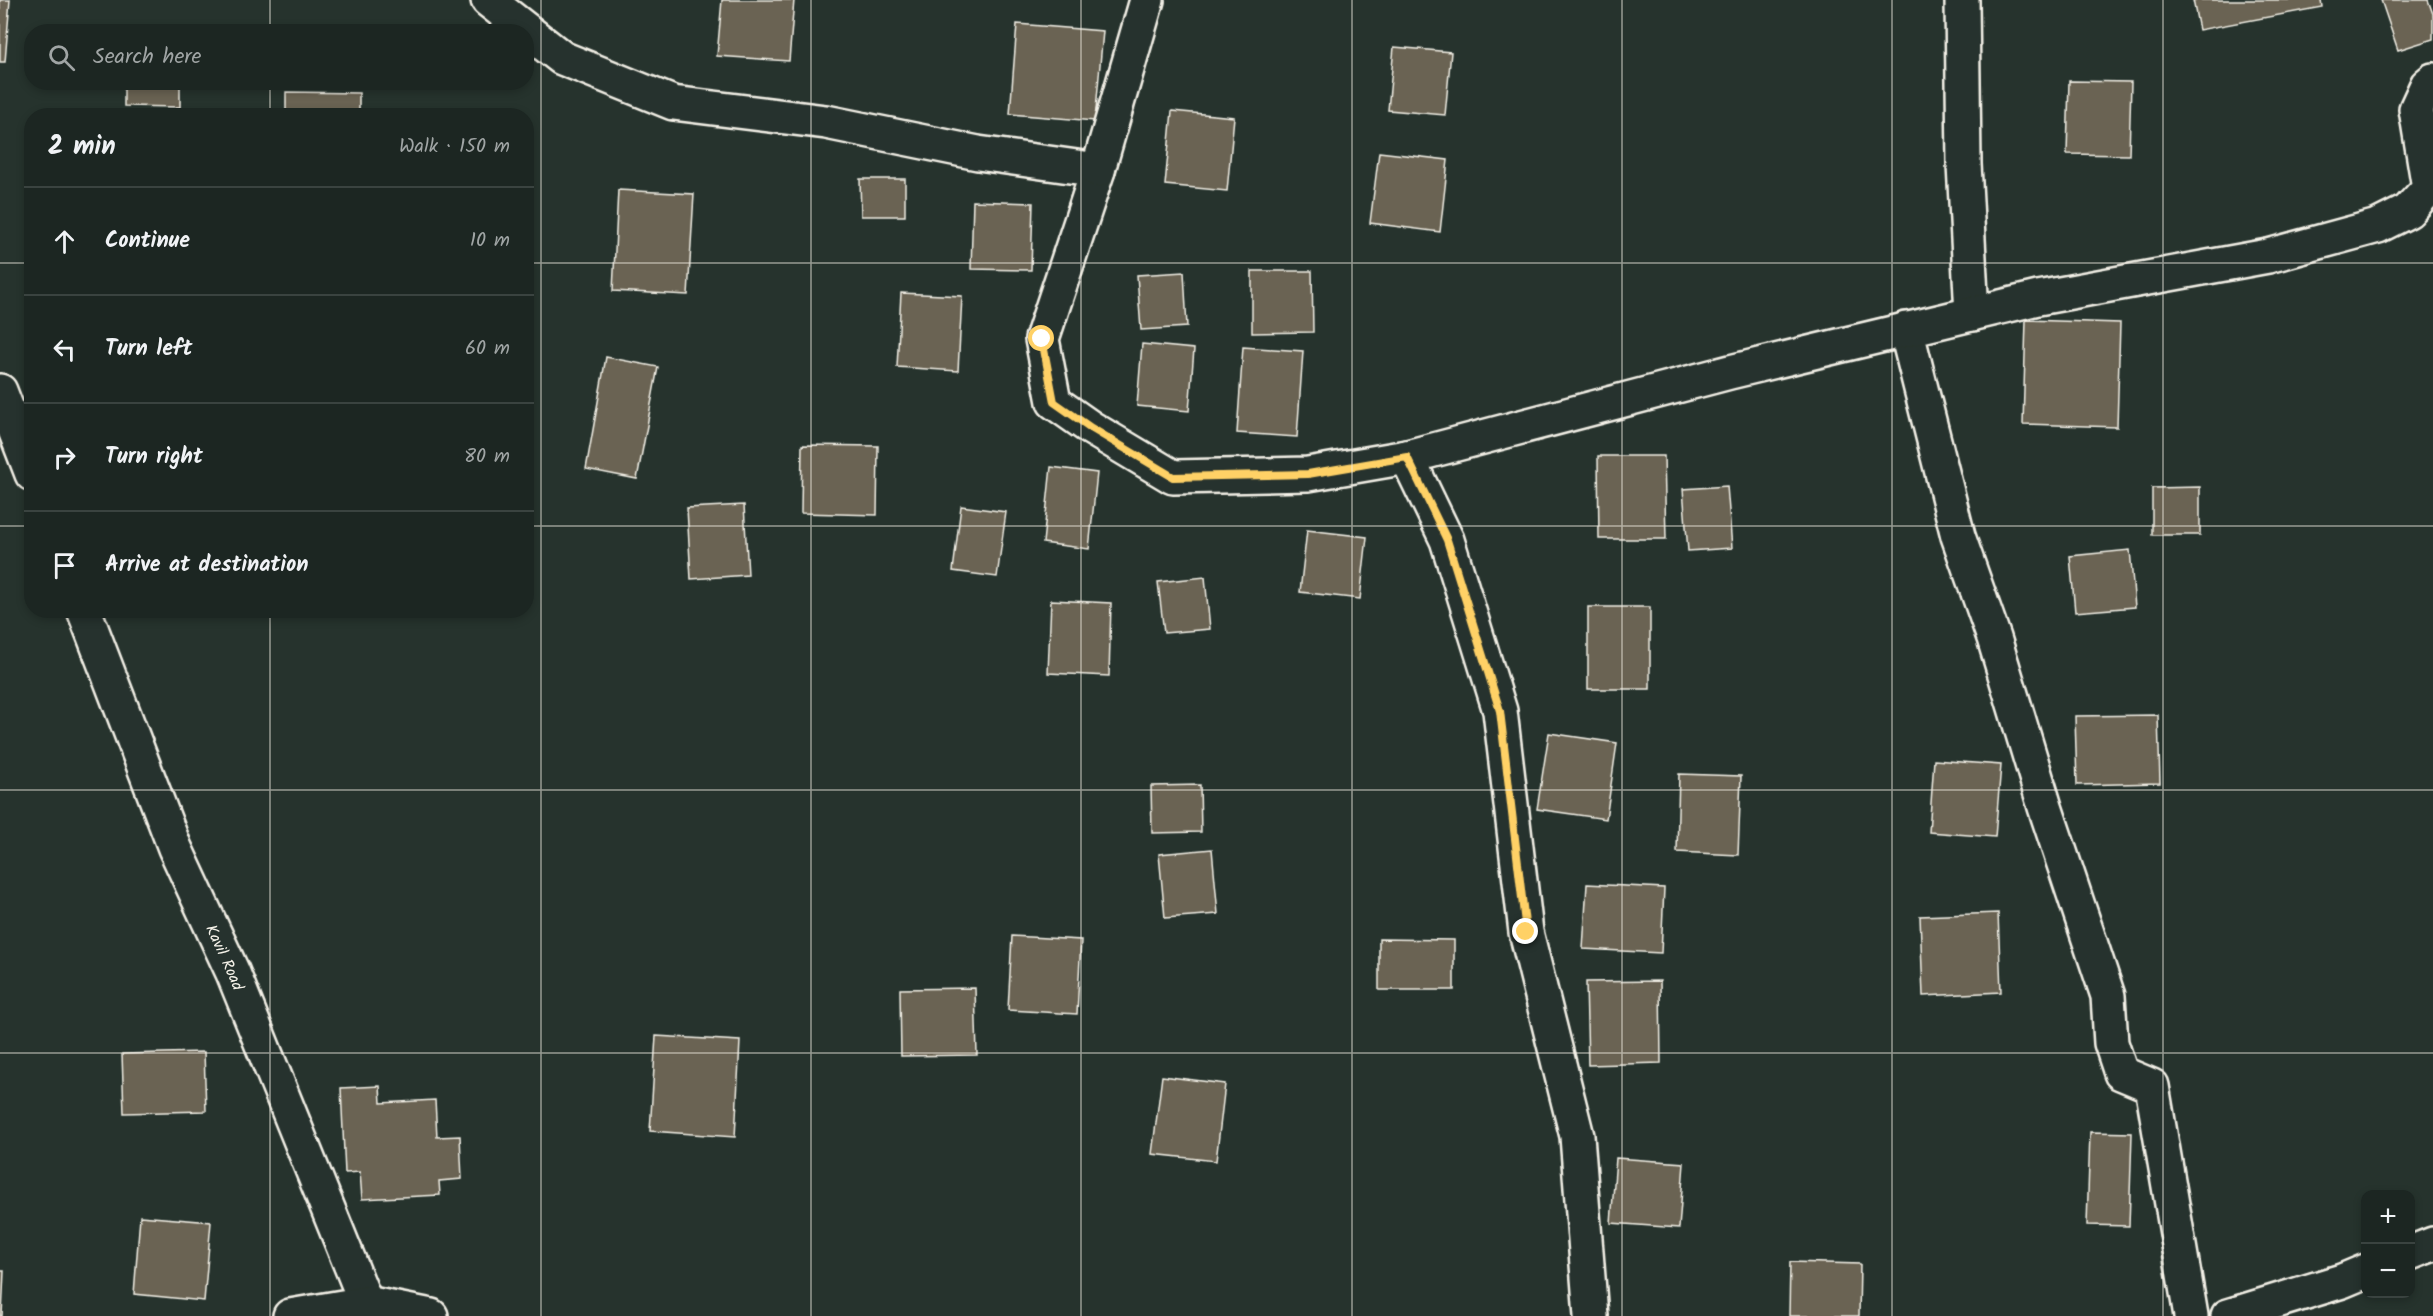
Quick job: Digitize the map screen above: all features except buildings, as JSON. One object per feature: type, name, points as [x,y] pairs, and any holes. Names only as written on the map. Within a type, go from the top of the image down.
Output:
[{"type":"street","points":[[488,0],[519,24]]},
{"type":"street","points":[[1147,0],[1098,170],[1042,339],[1054,402],[1091,428],[1173,477],[1308,474],[1407,457],[1730,372],[1906,329],[2038,298],[2268,256],[2378,226],[2408,211],[2431,189],[2416,109],[2427,85],[2433,80]]},
{"type":"street","points":[[1962,0],[1964,164],[1972,314]]},
{"type":"street","points":[[534,36],[562,58],[673,103],[826,122],[978,153],[1098,170]]},
{"type":"street","points":[[1906,329],[1958,536],[1994,638],[2045,807],[2108,996],[2111,1043],[2121,1073],[2152,1086],[2191,1316]]},
{"type":"street","points":[[0,391],[24,453]]},
{"type":"street","points":[[1407,457],[1447,540],[1500,711],[1526,932],[1578,1136],[1591,1316]]},
{"type":"street","name":"Kavil Road","points":[[87,618],[175,848],[233,973],[366,1303]]},
{"type":"street","points":[[2415,1251],[2433,1244]]},
{"type":"street","points":[[2228,1316],[2361,1273]]},
{"type":"street","points":[[290,1316],[366,1303],[431,1316]]},
{"type":"route","points":[[1042,339],[1054,402],[1091,428],[1173,477],[1308,474],[1407,457],[1447,540],[1500,711],[1526,932]]}]
